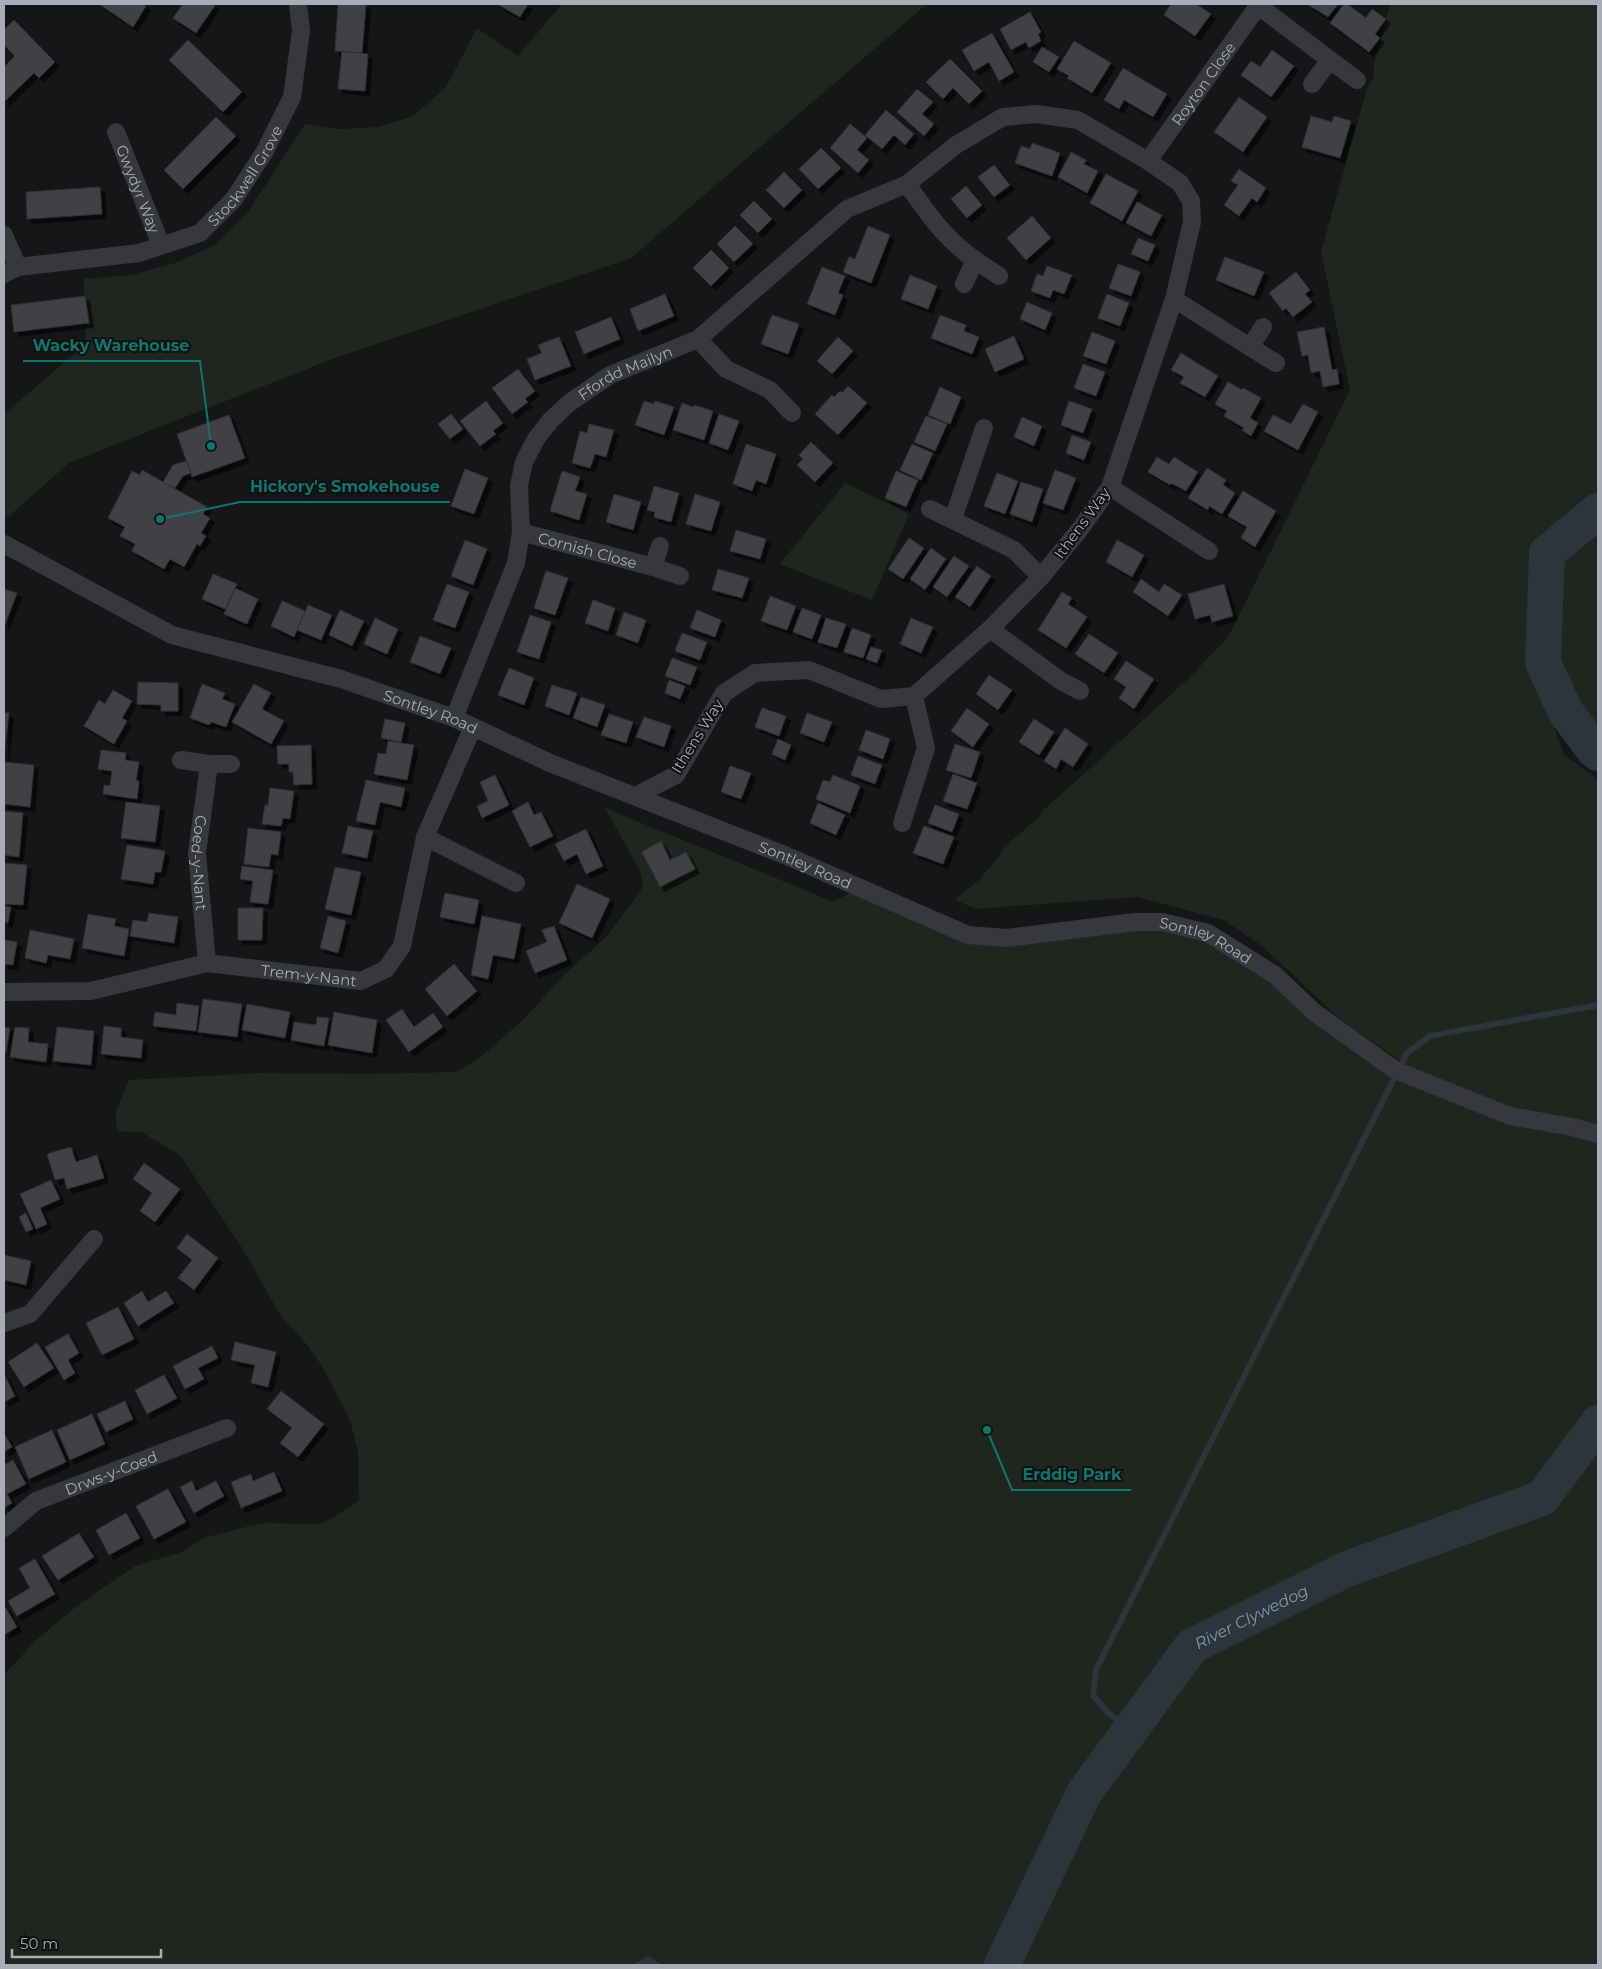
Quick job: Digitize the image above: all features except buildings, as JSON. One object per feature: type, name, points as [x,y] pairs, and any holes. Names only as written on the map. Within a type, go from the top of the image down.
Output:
[{"type":"street","name":"Stockwell Grove","points":[[11,270],[139,253],[200,233],[234,199],[265,151],[292,97],[301,31],[298,4]]},
{"type":"street","name":"Royton Close","points":[[1148,161],[1257,5],[1357,80]]},
{"type":"street","points":[[1312,84],[1330,60]]},
{"type":"street","name":"Ithens Way","points":[[635,796],[676,776],[724,693],[755,673],[809,670],[881,698],[914,696],[990,629],[1041,577],[1110,487],[1174,299],[1192,222],[1191,201],[1180,183],[1148,161],[1078,120],[1036,114],[1003,117],[956,145]]},
{"type":"street","name":"Gwydyr Way","points":[[116,132],[161,245]]},
{"type":"street","name":"Ffordd Mailyn","points":[[454,718],[516,563],[521,532],[519,486],[524,462],[536,439],[550,421],[569,403],[610,375],[698,339],[847,209],[907,184],[956,145]]},
{"type":"street","points":[[907,184],[939,229],[958,248],[999,276]]},
{"type":"street","points":[[4,235],[11,270]]},
{"type":"street","points":[[964,284],[975,260]]},
{"type":"street","points":[[1174,299],[1276,363]]},
{"type":"street","points":[[1250,347],[1263,327]]},
{"type":"street","points":[[698,339],[726,369],[770,390],[792,413]]},
{"type":"street","points":[[953,520],[984,428]]},
{"type":"street","points":[[1110,487],[1209,551]]},
{"type":"street","points":[[930,509],[1014,550],[1041,577]]},
{"type":"street","name":"Cornish Close","points":[[521,532],[653,566],[680,576]]},
{"type":"street","name":"Sontley Road","points":[[4,544],[172,634],[341,679],[454,718],[550,763],[787,856],[968,934],[1007,938],[1135,922],[1162,922],[1208,933],[1275,975],[1314,1012],[1401,1072],[1510,1116],[1572,1127],[1598,1134]]},
{"type":"street","name":"Cornish Close","points":[[653,566],[660,546]]},
{"type":"street","points":[[990,629],[1061,681],[1080,691]]},
{"type":"street","points":[[902,823],[926,748],[914,696]]},
{"type":"street","name":"Trem-y-Nant","points":[[4,992],[91,991],[207,962],[361,981],[386,969],[402,946],[425,837],[473,727]]},
{"type":"street","points":[[181,760],[209,764],[231,764]]},
{"type":"street","name":"Coed-y-Nant","points":[[207,962],[197,853],[209,764]]},
{"type":"street","points":[[425,837],[516,882]]},
{"type":"street","points":[[4,1323],[30,1314],[94,1239]]},
{"type":"street","name":"Drws-y-Coed","points":[[4,1528],[36,1501],[227,1428]]},
{"type":"shaded area","points":[[562,4],[927,4],[631,258],[332,359],[69,463],[8,517],[4,515],[4,414],[86,344],[84,279],[131,275],[175,263],[215,245],[248,212],[305,124],[340,129],[379,127],[413,116],[446,87],[477,28],[518,56]]},
{"type":"shaded area","points":[[1390,4],[1598,4],[1598,733],[1551,718],[1564,755],[1598,779],[1598,1126],[1517,1111],[1413,1070],[1341,1020],[1262,946],[1224,920],[1137,897],[976,909],[955,900],[980,879],[1001,854],[1003,848],[1188,679],[1229,636],[1350,390],[1321,252],[1367,88],[1374,77],[1374,65]]},
{"type":"shaded area","points":[[845,483],[909,514],[872,600],[780,564]]},
{"type":"shaded area","points":[[605,808],[834,902],[859,887],[968,935],[1135,922],[1208,933],[1395,1070],[1510,1116],[1598,1134],[1598,1965],[4,1965],[4,1675],[35,1641],[78,1605],[135,1566],[182,1552],[203,1538],[250,1526],[267,1523],[320,1524],[359,1501],[358,1451],[350,1420],[322,1366],[307,1345],[280,1315],[244,1251],[180,1155],[141,1132],[117,1131],[116,1112],[129,1080],[259,1073],[366,1074],[453,1072],[462,1069],[482,1056],[524,1019],[564,975],[606,937],[639,894],[643,885],[640,871]]},
{"type":"shaded area","points":[[648,1956],[662,1965],[633,1965]]},
{"type":"waterway","name":"River Clywedog","points":[[1598,511],[1547,553],[1543,662],[1565,711],[1598,753]]},
{"type":"waterway","points":[[1130,1731],[1106,1711],[1093,1695],[1096,1670],[1407,1053],[1430,1036],[1598,1005]]},
{"type":"waterway","name":"River Clywedog","points":[[1002,1965],[1084,1793],[1192,1646],[1347,1569],[1542,1498],[1598,1423]]},
{"type":"place","name":"Wacky Warehouse","points":[[211,446]]},
{"type":"place","name":"Hickory's Smokehouse","points":[[160,519]]},
{"type":"place","name":"Erddig Park","points":[[987,1430]]}]
